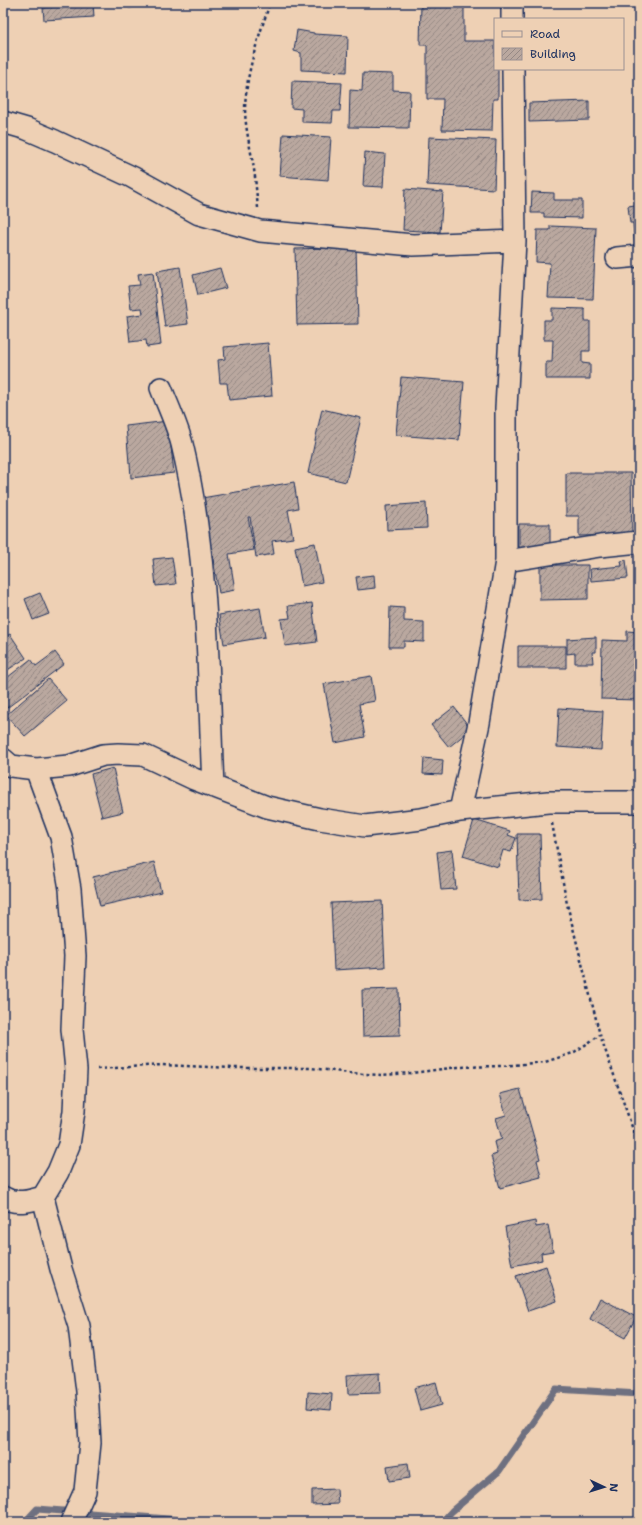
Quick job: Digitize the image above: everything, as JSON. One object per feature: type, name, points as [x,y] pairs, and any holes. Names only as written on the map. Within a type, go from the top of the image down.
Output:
[{"type":"street","points":[[512,3],[512,18]]},
{"type":"street","points":[[460,811],[479,723],[506,560],[506,408],[515,242],[513,70]]},
{"type":"street","points":[[3,122],[27,129],[132,177],[199,214],[260,231],[413,245],[515,242]]},
{"type":"street","points":[[617,258],[639,256]]},
{"type":"street","points":[[161,388],[181,443],[195,511],[204,588],[213,787]]},
{"type":"street","points":[[506,560],[600,546],[639,542]]},
{"type":"street","points":[[3,759],[11,766],[36,769],[69,766],[103,754],[143,755],[213,787],[267,807],[320,819],[365,826],[420,819],[460,811],[548,802],[639,802]]},
{"type":"street","points":[[3,1197],[7,1200],[26,1202],[43,1197],[58,1172],[69,1145],[74,1111],[76,1070],[72,1029],[75,956],[70,889],[61,837],[36,769]]},
{"type":"street","points":[[43,1197],[61,1270],[79,1326],[87,1391],[90,1443],[85,1491],[71,1522]]},
{"type":"path","points":[[260,231],[255,177],[245,116],[246,95],[254,52],[270,3]]},
{"type":"path","points":[[548,802],[567,904],[600,1035],[639,1147]]},
{"type":"path","points":[[76,1070],[162,1065],[232,1068],[311,1068],[381,1075],[412,1073],[458,1067],[502,1066],[544,1062],[573,1053],[600,1035]]},
{"type":"building","points":[[73,3],[93,3],[94,17],[44,20],[43,8],[73,6]]},
{"type":"building","points":[[129,3],[170,3],[129,8]]},
{"type":"building","points":[[421,3],[464,3],[464,41],[494,41],[494,70],[498,70],[498,99],[493,99],[492,131],[442,130],[443,99],[427,99],[427,45],[420,45]]},
{"type":"building","points":[[638,3],[639,29],[637,29]]},
{"type":"building","points":[[297,30],[314,34],[348,36],[347,72],[301,70],[301,53],[294,51]]},
{"type":"building","points":[[363,73],[393,74],[393,90],[410,91],[409,128],[349,127],[350,90],[362,91]]},
{"type":"building","points":[[292,81],[342,83],[340,111],[333,111],[332,123],[302,122],[302,109],[291,108]]},
{"type":"building","points":[[589,101],[589,120],[529,122],[529,103]]},
{"type":"building","points":[[283,134],[331,137],[328,180],[280,176]]},
{"type":"building","points":[[429,137],[496,140],[494,189],[427,185]]},
{"type":"building","points":[[365,152],[385,154],[383,187],[363,186]]},
{"type":"building","points":[[405,189],[443,192],[440,232],[403,230]]},
{"type":"building","points":[[532,192],[554,193],[554,200],[582,200],[582,218],[544,217],[544,213],[531,213]]},
{"type":"building","points":[[635,198],[639,198],[639,249],[635,249],[633,223],[630,223],[628,206],[635,205]]},
{"type":"building","points":[[550,226],[596,228],[593,299],[548,298],[550,263],[536,262],[537,230],[550,230]]},
{"type":"building","points":[[356,247],[358,324],[297,325],[295,249]]},
{"type":"building","points":[[180,267],[188,324],[165,327],[157,271]]},
{"type":"building","points":[[220,268],[226,288],[198,295],[193,275]]},
{"type":"building","points":[[153,272],[161,345],[147,347],[146,340],[130,342],[127,316],[143,314],[142,308],[131,309],[128,286],[140,285],[138,274]]},
{"type":"building","points":[[552,308],[585,309],[585,321],[590,321],[590,351],[582,351],[582,363],[590,364],[590,379],[546,379],[546,362],[552,362],[553,340],[544,340],[544,320],[552,320]]},
{"type":"building","points":[[268,343],[272,396],[229,400],[227,383],[220,383],[218,360],[225,359],[224,347]]},
{"type":"building","points":[[401,377],[464,382],[459,440],[396,435]]},
{"type":"building","points":[[322,409],[361,418],[346,482],[308,473]]},
{"type":"building","points":[[168,421],[174,473],[131,478],[126,426]]},
{"type":"building","points":[[566,473],[631,473],[632,535],[579,536],[579,516],[566,516]]},
{"type":"building","points":[[294,482],[298,508],[288,510],[293,538],[272,541],[274,554],[256,557],[250,517],[248,517],[254,550],[229,554],[235,590],[219,593],[202,498]]},
{"type":"building","points":[[426,503],[427,528],[387,530],[386,506]]},
{"type":"building","points":[[519,524],[550,524],[550,549],[519,548]]},
{"type":"building","points":[[315,543],[322,582],[302,586],[295,547]]},
{"type":"building","points":[[172,557],[176,584],[156,586],[153,559]]},
{"type":"building","points":[[626,560],[628,578],[591,581],[590,569],[622,566],[621,561]]},
{"type":"building","points":[[540,565],[588,565],[588,599],[540,600]]},
{"type":"building","points":[[374,575],[375,588],[358,590],[356,577]]},
{"type":"building","points":[[40,593],[49,614],[33,620],[25,599]]},
{"type":"building","points":[[312,603],[317,642],[285,646],[281,619],[290,618],[288,606]]},
{"type":"building","points":[[390,607],[404,608],[404,621],[424,622],[424,642],[404,641],[404,647],[389,647]]},
{"type":"building","points":[[260,608],[265,637],[224,644],[219,615]]},
{"type":"building","points":[[627,631],[639,632],[639,700],[601,699],[602,640],[627,641]]},
{"type":"building","points":[[10,634],[26,658],[3,673],[3,638]]},
{"type":"building","points":[[596,637],[596,652],[592,652],[593,663],[575,663],[575,653],[567,654],[567,639]]},
{"type":"building","points":[[518,646],[566,646],[566,668],[518,668]]},
{"type":"building","points":[[55,652],[64,664],[3,711],[3,681],[31,659],[36,666]]},
{"type":"building","points":[[371,676],[375,701],[359,704],[365,737],[335,743],[324,684]]},
{"type":"building","points":[[48,679],[67,701],[25,736],[6,715]]},
{"type":"building","points":[[454,707],[471,729],[449,747],[431,725]]},
{"type":"building","points":[[559,708],[603,711],[601,750],[557,747]]},
{"type":"building","points":[[424,758],[443,760],[442,775],[423,774]]},
{"type":"building","points":[[113,768],[123,812],[102,817],[91,774]]},
{"type":"building","points":[[474,820],[510,831],[508,835],[516,838],[511,852],[503,850],[498,867],[463,856]]},
{"type":"building","points":[[517,834],[540,834],[542,899],[519,900]]},
{"type":"building","points":[[452,850],[456,889],[441,890],[437,852]]},
{"type":"building","points":[[154,862],[161,892],[100,906],[93,877]]},
{"type":"building","points":[[382,901],[385,967],[334,970],[331,903]]},
{"type":"building","points":[[399,989],[400,1035],[363,1036],[362,990]]},
{"type":"building","points":[[520,1089],[540,1159],[537,1160],[541,1177],[500,1188],[491,1156],[497,1154],[494,1142],[502,1139],[496,1118],[506,1115],[500,1094]]},
{"type":"building","points":[[535,1221],[536,1227],[548,1225],[553,1251],[541,1253],[542,1260],[512,1266],[505,1227]]},
{"type":"building","points":[[546,1266],[557,1301],[528,1311],[516,1276]]},
{"type":"building","points":[[600,1298],[636,1317],[625,1338],[590,1319]]},
{"type":"building","points":[[380,1373],[381,1393],[348,1394],[347,1375]]},
{"type":"building","points":[[436,1382],[442,1405],[420,1411],[414,1388]]},
{"type":"building","points":[[308,1392],[332,1394],[331,1410],[307,1408]]},
{"type":"building","points":[[408,1463],[410,1478],[389,1481],[387,1466]]},
{"type":"building","points":[[337,1489],[338,1504],[312,1505],[312,1490]]},
{"type":"waterway","points":[[442,1522],[452,1511],[499,1471],[556,1389],[639,1394]]},
{"type":"waterway","points":[[25,1522],[37,1509],[208,1522]]}]
